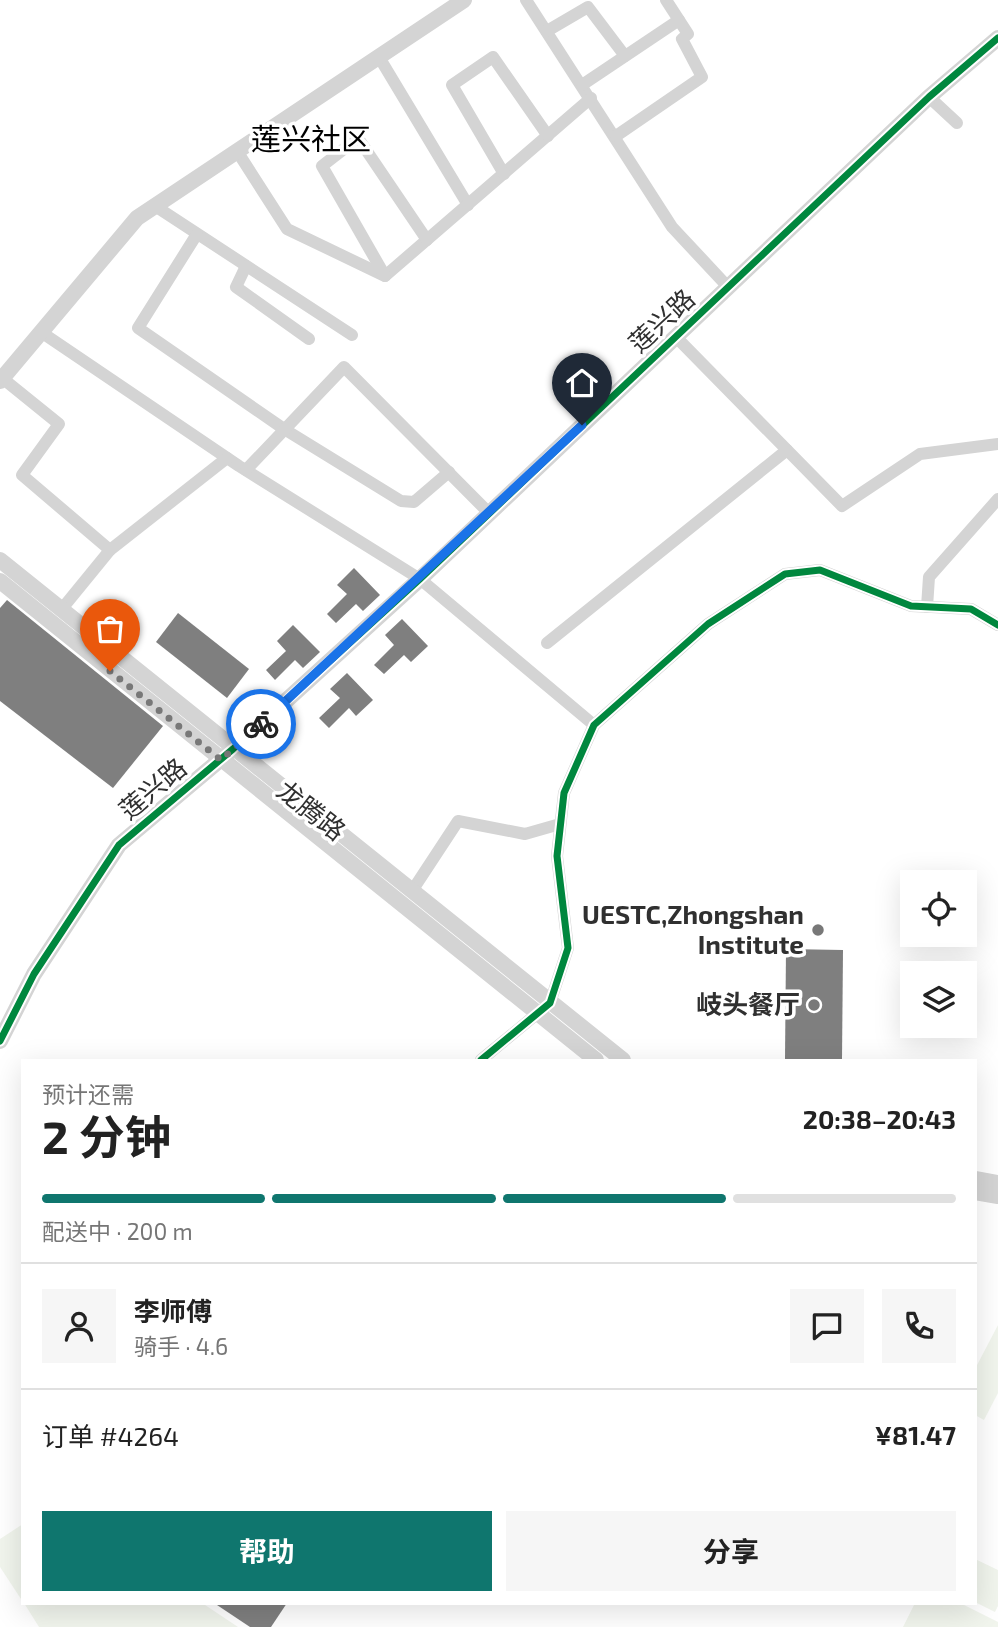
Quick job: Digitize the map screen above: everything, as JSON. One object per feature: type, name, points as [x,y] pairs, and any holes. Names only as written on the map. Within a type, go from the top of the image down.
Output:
[{"type":"street","points":[[110,550],[22,475],[59,424],[1,379],[136,218],[464,0]]},
{"type":"street","points":[[526,0],[616,136],[672,227],[728,287]]},
{"type":"street","points":[[616,136],[702,77],[682,39],[688,34],[666,0]]},
{"type":"street","points":[[547,31],[588,7],[625,56]]},
{"type":"street","points":[[582,85],[679,20]]},
{"type":"street","name":"莲兴路","points":[[0,1041],[34,974],[119,845],[227,755],[420,579],[929,97],[998,38]]},
{"type":"street","points":[[379,57],[468,205]]},
{"type":"street","points":[[504,174],[452,85],[494,57],[548,136]]},
{"type":"street","points":[[929,97],[957,123]]},
{"type":"street","points":[[385,276],[591,99]]},
{"type":"street","points":[[385,276],[322,166],[358,138],[427,240]]},
{"type":"street","points":[[237,151],[287,229],[385,276]]},
{"type":"street","points":[[155,206],[352,335]]},
{"type":"street","points":[[197,234],[138,328],[284,429],[401,502],[414,502],[449,472]]},
{"type":"street","points":[[246,266],[236,287],[309,339]]},
{"type":"street","points":[[41,332],[227,458],[420,579],[594,725]]},
{"type":"street","points":[[676,337],[842,506],[920,454],[998,444]]},
{"type":"street","points":[[246,470],[344,367],[489,513]]},
{"type":"street","points":[[547,643],[787,450]]},
{"type":"street","points":[[61,610],[110,550],[227,458]]},
{"type":"street","points":[[927,607],[929,577],[998,499]]},
{"type":"street","name":"龙腾路","points":[[0,560],[227,755],[412,891],[544,1008],[595,1059]]},
{"type":"street","points":[[482,1059],[544,1008],[568,948],[557,856],[560,824],[564,793],[594,725],[708,624],[785,573],[820,570],[911,606],[971,609],[998,625]]},
{"type":"street","name":"龙腾路","points":[[0,581],[227,755],[544,1008],[620,1059]]},
{"type":"street","points":[[412,891],[458,821],[525,834],[560,824]]},
{"type":"street","points":[[977,1179],[998,1182]]},
{"type":"street","points":[[977,1192],[998,1196]]},
{"type":"shaded area","points":[[998,1325],[998,1393],[984,1420],[977,1416],[977,1365]]},
{"type":"shaded area","points":[[21,1525],[21,1599],[0,1567],[0,1539]]},
{"type":"shaded area","points":[[977,1560],[998,1570],[998,1606],[995,1612],[977,1603]]},
{"type":"shaded area","points":[[25,1605],[205,1605],[238,1627],[39,1627]]},
{"type":"shaded area","points":[[914,1605],[964,1605],[998,1622],[998,1627],[903,1627]]},
{"type":"building","points":[[354,568],[380,595],[363,611],[356,604],[336,623],[327,614],[347,594],[337,585]]},
{"type":"building","points":[[7,600],[163,726],[113,788],[0,701],[0,608]]},
{"type":"building","points":[[178,613],[249,669],[227,698],[156,642]]},
{"type":"building","points":[[402,619],[428,646],[411,662],[404,655],[384,674],[374,665],[394,645],[385,635]]},
{"type":"building","points":[[293,625],[320,652],[303,668],[295,660],[275,680],[266,670],[286,651],[277,641]]},
{"type":"building","points":[[347,673],[373,700],[356,716],[349,708],[329,728],[319,718],[340,698],[330,689]]},
{"type":"building","name":"岐头餐厅","points":[[786,949],[843,950],[842,1059],[785,1059]]},
{"type":"building","points":[[217,1605],[286,1605],[271,1627],[250,1627]]},
{"type":"cycle path","points":[[0,1041],[34,974],[119,845],[233,749],[420,579],[929,97],[998,38]]},
{"type":"cycle path","points":[[482,1059],[550,1003],[568,948],[557,856],[564,793],[594,725],[708,624],[785,574],[820,570],[911,606],[971,609],[998,625]]},
{"type":"way so far","points":[[110,671],[221,760],[261,724]]},
{"type":"place","name":"UESTC,Zhongshan Institute","points":[[818,930]]},
{"type":"place","name":"岐头餐厅","points":[[814,1005]]},
{"type":"district","name":"莲兴社区","points":[[311,140]]},
{"type":"route","points":[[261,724],[420,579],[582,425]]}]
